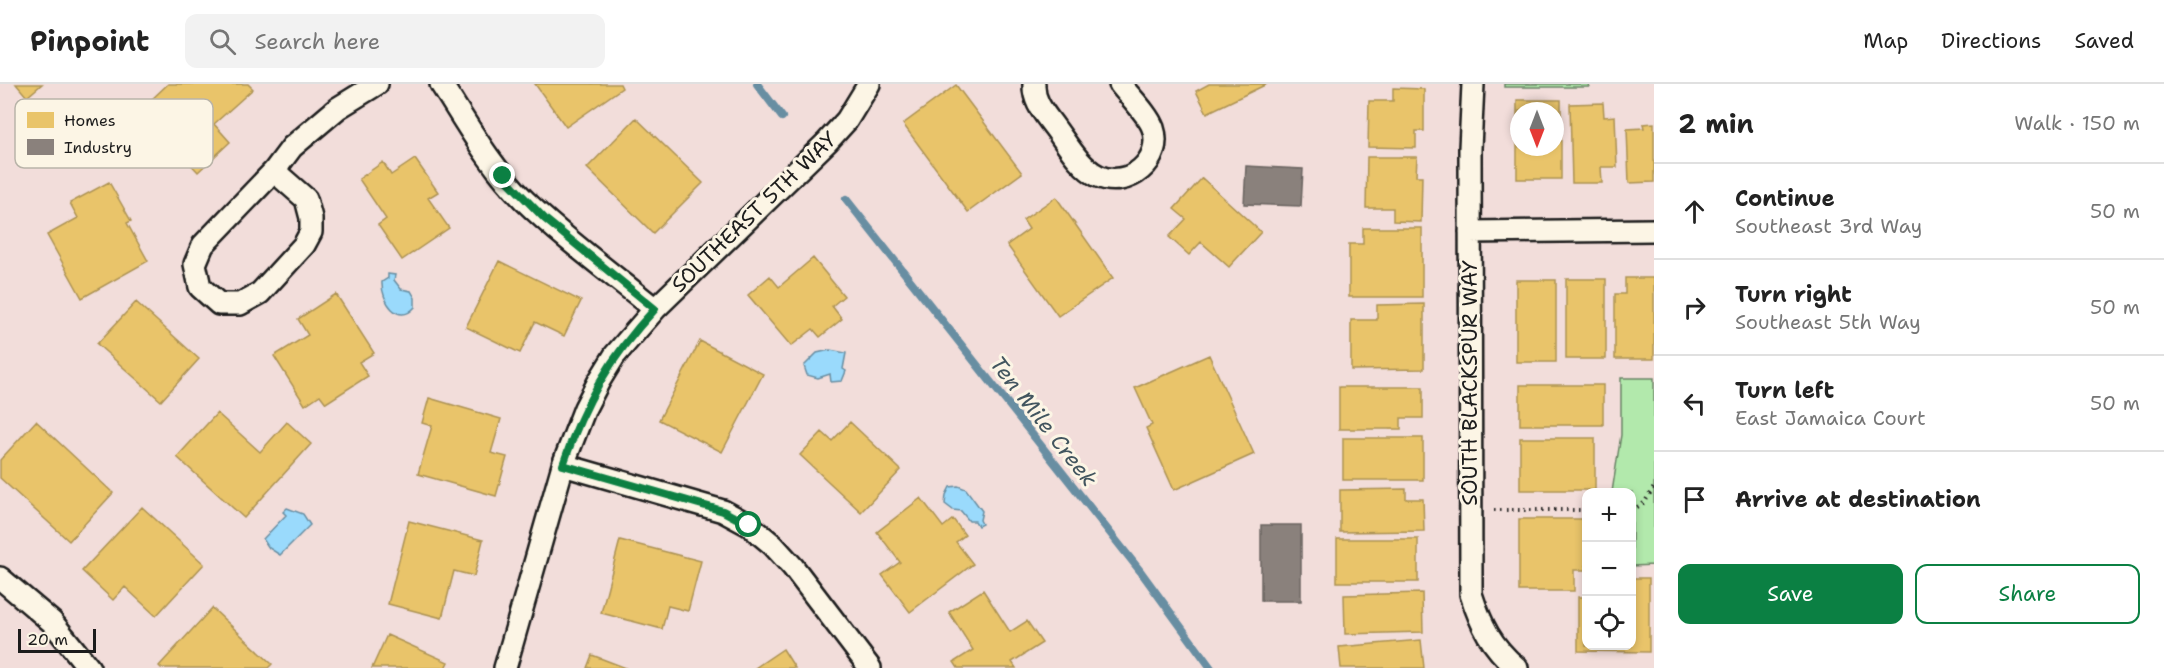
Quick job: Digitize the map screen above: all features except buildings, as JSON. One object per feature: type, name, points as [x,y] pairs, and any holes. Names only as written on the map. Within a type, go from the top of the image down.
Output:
[{"type":"street","points":[[274,171],[306,200],[311,218],[311,232],[304,245],[260,293],[240,304],[219,303],[200,287],[195,264],[203,245],[274,171],[292,147],[338,108],[377,84]]},
{"type":"street","points":[[441,84],[485,152],[523,199],[655,309]]},
{"type":"street","name":"SOUTHEAST 5TH WAY","points":[[505,668],[563,465],[585,408],[599,381],[621,347],[655,309],[847,120],[869,84]]},
{"type":"street","points":[[1034,84],[1036,102],[1083,164],[1100,177],[1117,180],[1130,176],[1143,168],[1150,159],[1155,141],[1152,125],[1120,84]]},
{"type":"street","name":"SOUTH BLACKSPUR WAY","points":[[1473,84],[1470,148],[1471,594],[1481,624],[1500,654],[1517,668]]},
{"type":"street","points":[[1470,232],[1654,230]]},
{"type":"street","points":[[563,465],[723,511],[749,525],[773,544],[793,567],[870,668]]},
{"type":"street","points":[[0,578],[52,622],[89,668]]},
{"type":"path","points":[[1636,508],[1644,503],[1654,487]]},
{"type":"path","points":[[1492,510],[1582,510]]},
{"type":"green space","points":[[1504,84],[1588,84],[1589,87],[1504,87]]},
{"type":"green space","points":[[1621,378],[1654,378],[1654,565],[1636,566],[1636,488],[1613,488],[1621,435]]},
{"type":"water","points":[[388,274],[395,275],[394,280],[401,289],[411,291],[415,298],[415,307],[409,312],[397,313],[384,296],[382,282],[388,278]]},
{"type":"water","points":[[830,350],[846,353],[843,369],[846,371],[842,381],[831,382],[830,374],[818,378],[807,375],[804,366],[817,353]]},
{"type":"water","points":[[958,486],[966,489],[982,511],[980,520],[982,524],[978,526],[975,521],[969,521],[961,511],[953,510],[945,504],[950,487]]},
{"type":"water","points":[[287,508],[303,514],[310,525],[280,555],[269,548],[263,539],[286,515],[283,512]]},
{"type":"waterway","name":"Ten Mile Creek","points":[[757,84],[782,117]]},
{"type":"waterway","name":"Ten Mile Creek","points":[[846,199],[1141,572],[1211,668]]},
{"type":"route","points":[[503,176],[545,219],[655,309],[615,355],[599,381],[573,436],[563,465],[723,511],[749,525]]}]
